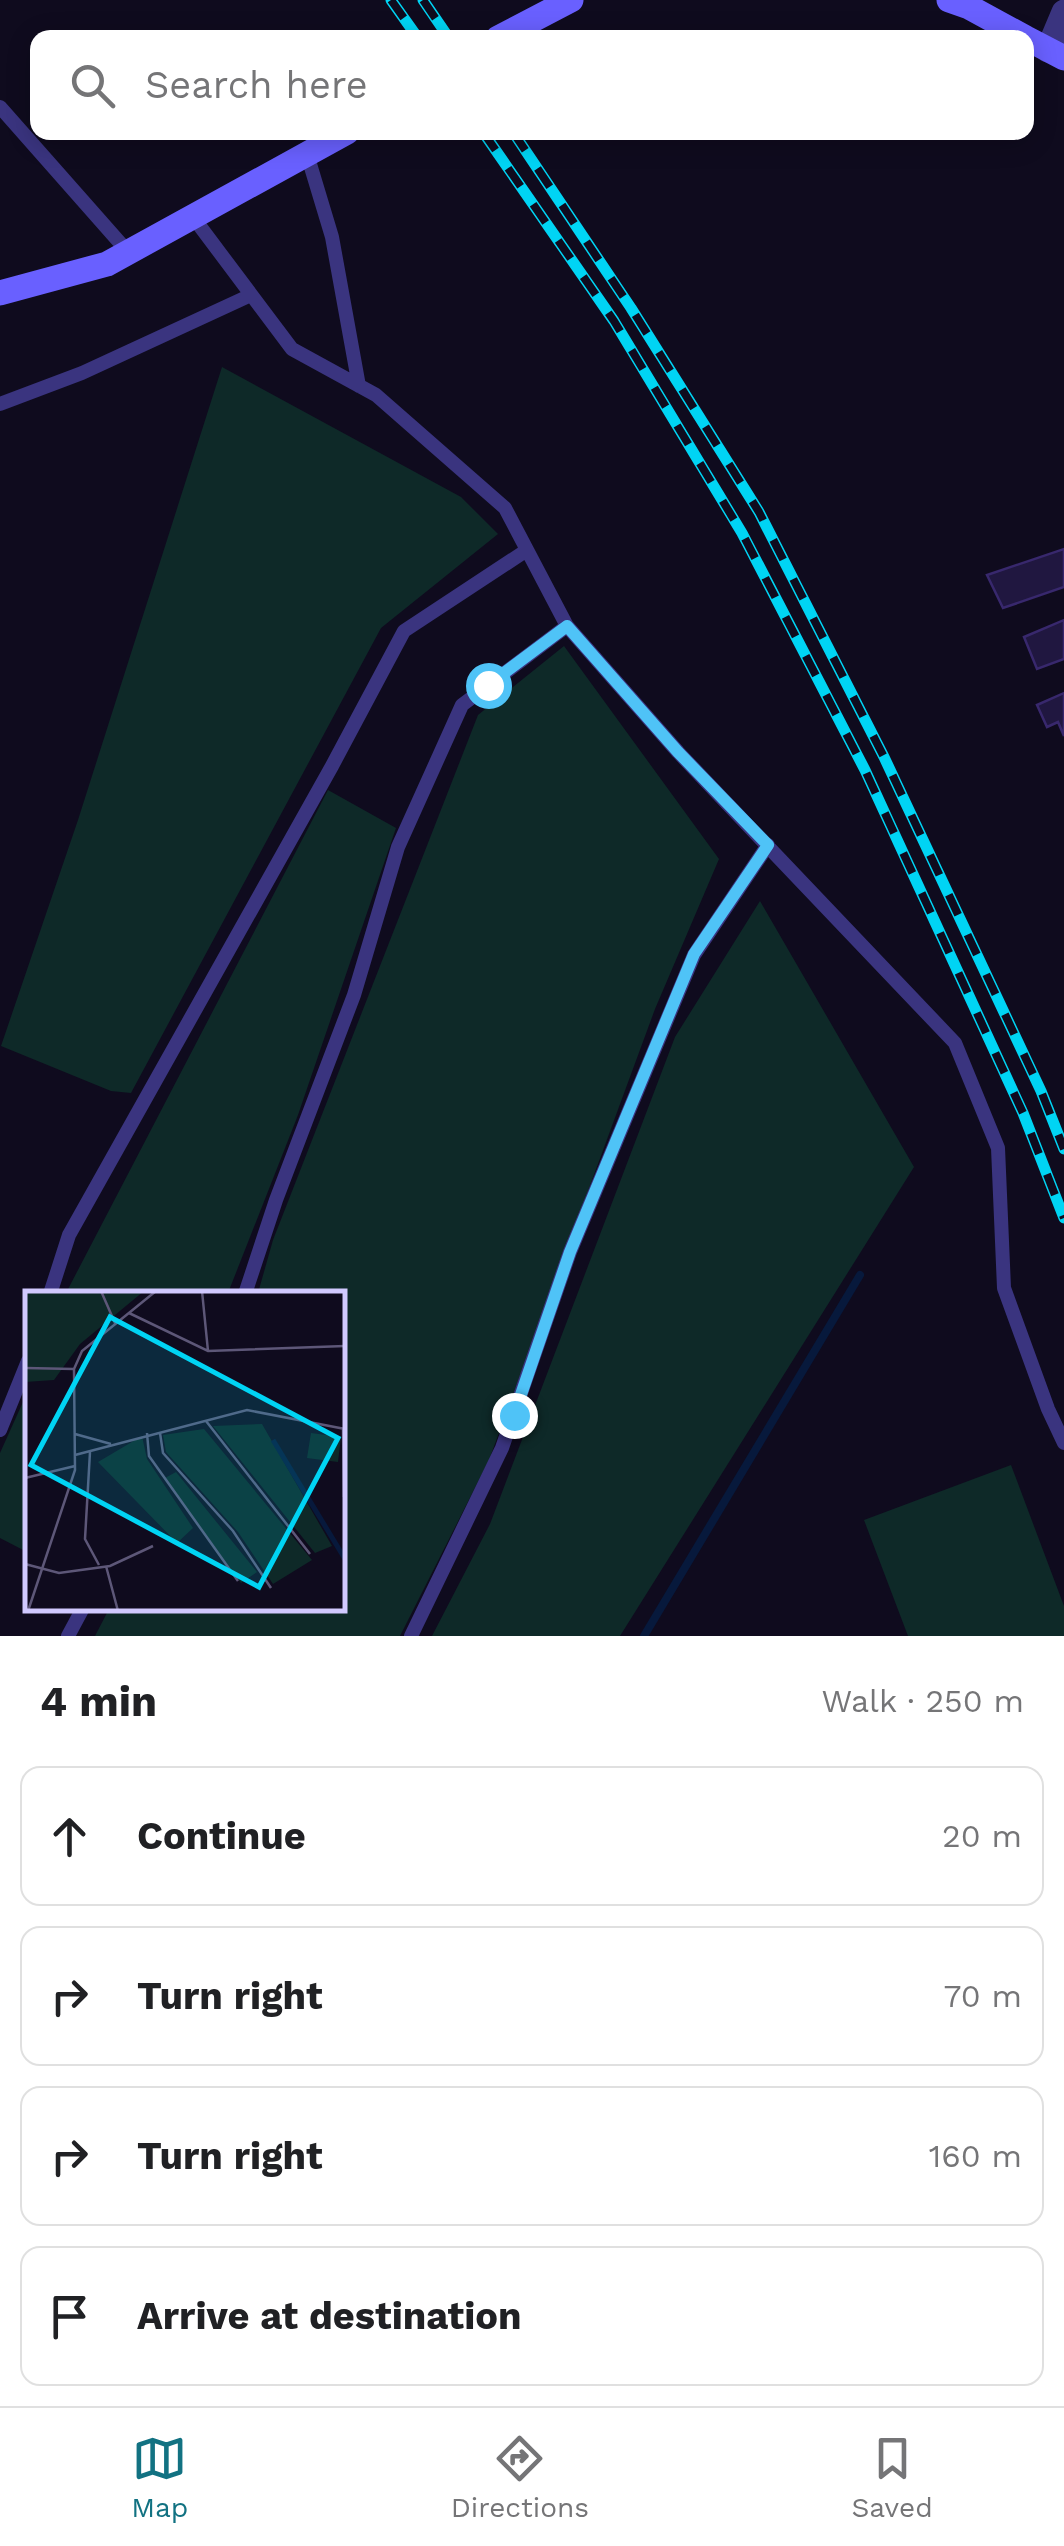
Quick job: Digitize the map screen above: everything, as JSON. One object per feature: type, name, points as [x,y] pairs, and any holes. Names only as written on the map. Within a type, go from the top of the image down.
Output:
[{"type":"street","points":[[513,30],[571,0]]},
{"type":"street","points":[[949,0],[1011,30]]},
{"type":"street","points":[[1041,46],[1064,12]]},
{"type":"street","points":[[0,293],[106,264],[332,140]]},
{"type":"lane","points":[[0,107],[128,252]]},
{"type":"lane","points":[[307,154],[332,237],[358,386]]},
{"type":"lane","points":[[193,216],[292,349],[376,395],[505,508],[567,626],[678,752],[954,1043],[998,1148],[1004,1288],[1064,1443]]},
{"type":"lane","points":[[0,404],[82,372],[252,294]]},
{"type":"lane","points":[[51,1291],[69,1235],[404,631],[527,550]]},
{"type":"lane","points":[[246,1291],[354,994],[398,847],[462,705],[567,626]]},
{"type":"lane","points":[[411,1636],[502,1448],[570,1252],[694,954],[768,845]]},
{"type":"lane","points":[[0,1430],[25,1368]]},
{"type":"lane","points":[[68,1636],[81,1611]]},
{"type":"green space","points":[[222,367],[461,497],[498,534],[381,628],[131,1093],[111,1091],[1,1046],[78,820]]},
{"type":"green space","points":[[564,646],[719,859],[655,1009],[489,1460],[400,1636],[95,1636],[108,1611],[345,1611],[345,1291],[259,1291],[273,1240],[478,715]]},
{"type":"green space","points":[[328,790],[396,828],[298,1115],[229,1291],[67,1291]]},
{"type":"green space","points":[[760,901],[914,1167],[620,1636],[432,1636],[490,1524],[675,1037]]},
{"type":"green space","points":[[25,1397],[25,1551],[0,1538],[0,1453]]},
{"type":"green space","points":[[1011,1465],[1064,1606],[1064,1636],[908,1636],[864,1520]]},
{"type":"building","points":[[1064,549],[1064,587],[1003,608],[987,575]]},
{"type":"building","points":[[1064,620],[1064,659],[1037,669],[1024,637]]},
{"type":"building","points":[[1064,693],[1064,736],[1058,722],[1047,727],[1037,705]]},
{"type":"waterway","points":[[644,1636],[860,1275]]},
{"type":"railway","points":[[391,0],[412,30]]},
{"type":"railway","points":[[423,0],[444,30]]},
{"type":"railway","points":[[489,140],[614,321],[742,533],[865,770],[1023,1113],[1064,1218]]},
{"type":"railway","points":[[518,140],[631,308],[759,512],[884,757],[1041,1091],[1064,1149]]},
{"type":"route","points":[[488,685],[567,626],[678,752],[768,845],[694,954],[570,1252],[514,1415]]}]
